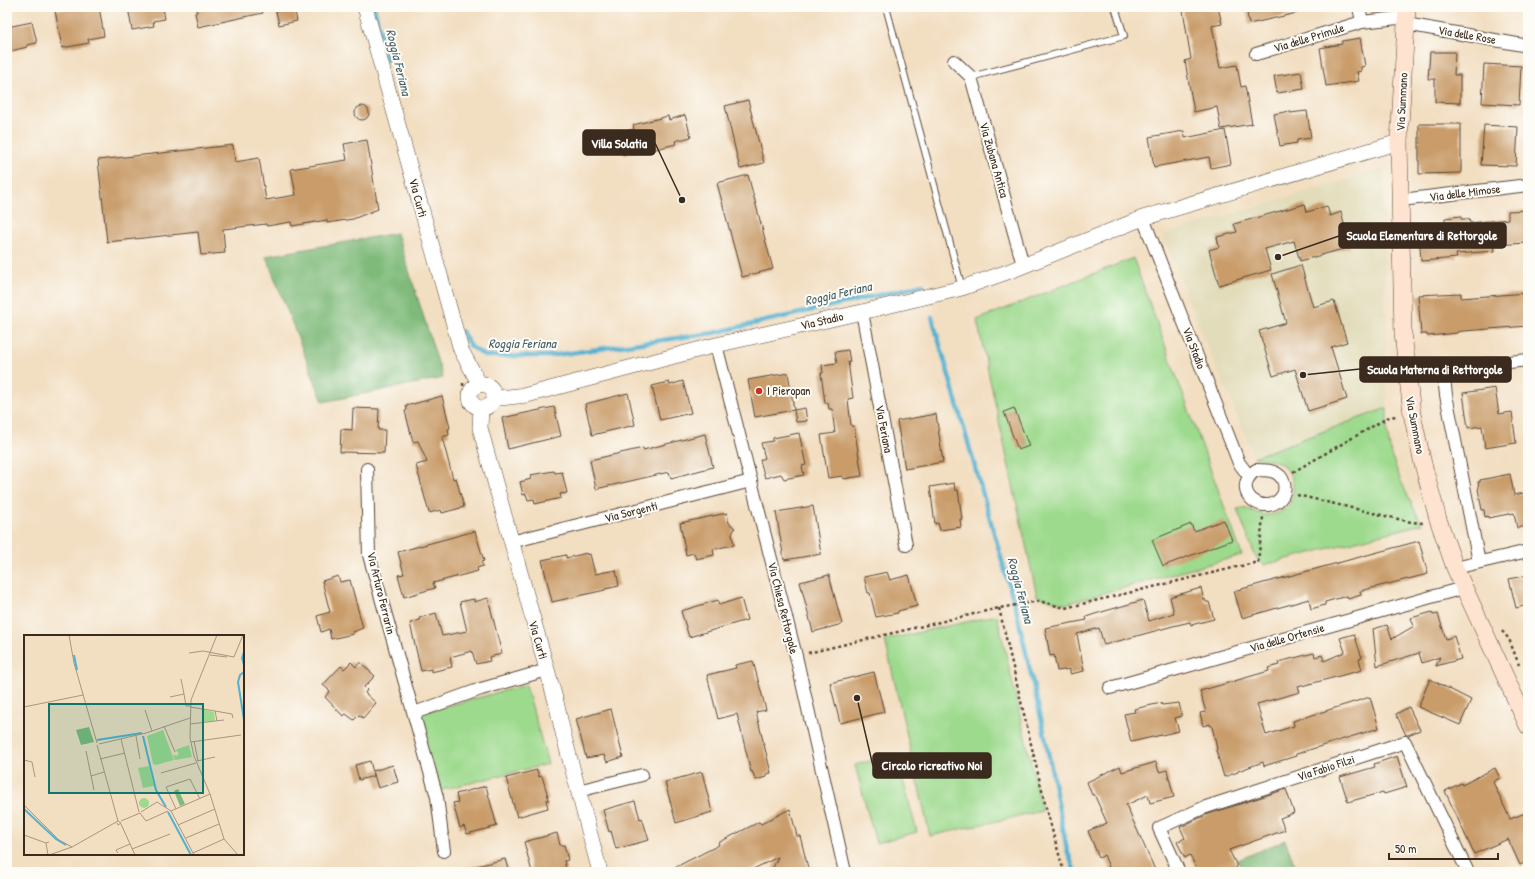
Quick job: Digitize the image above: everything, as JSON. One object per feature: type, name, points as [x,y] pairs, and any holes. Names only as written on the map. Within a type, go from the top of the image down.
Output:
[{"type":"main road","name":"Via Summano","points":[[1407,16],[1399,142],[1403,333],[1412,414],[1423,464],[1438,519],[1455,568],[1528,726]]},
{"type":"street","name":"Via Curti","points":[[364,7],[460,350],[480,385],[483,384],[490,387],[494,393],[494,397]]},
{"type":"street","points":[[1359,7],[1362,22]]},
{"type":"street","name":"Via delle Primule","points":[[1256,54],[1362,22],[1407,16]]},
{"type":"street","name":"Via delle Rose","points":[[1407,16],[1528,46]]},
{"type":"street","name":"Via Zubana Antica","points":[[954,61],[971,78],[1023,265]]},
{"type":"street","name":"Via Stadio","points":[[494,397],[500,398],[527,395],[716,345],[962,288],[1143,218],[1399,142]]},
{"type":"street","name":"Via delle Mimose","points":[[1401,200],[1528,185]]},
{"type":"street","name":"Via Stadio","points":[[1143,218],[1239,463],[1249,476]]},
{"type":"street","name":"Via Feriana","points":[[862,312],[906,545]]},
{"type":"street","name":"Via Chiesa Rettorgole","points":[[716,345],[796,656],[845,872]]},
{"type":"street","points":[[1407,373],[1528,360]]},
{"type":"street","points":[[1443,369],[1446,395],[1479,562]]},
{"type":"street","points":[[480,385],[473,388],[471,395],[472,402],[481,408],[488,406],[494,397]]},
{"type":"street","name":"Via Curti","points":[[481,408],[480,428],[547,670],[600,872]]},
{"type":"street","name":"Via Arturo Ferrarin","points":[[367,470],[369,555],[437,797],[444,851]]},
{"type":"street","name":"Via Sorgenti","points":[[511,542],[751,481]]},
{"type":"street","points":[[1455,568],[1528,551]]},
{"type":"street","name":"Via delle Ortensie","points":[[1110,688],[1463,588]]},
{"type":"street","points":[[414,713],[481,689],[547,670]]},
{"type":"street","name":"Via Fabio Filzi","points":[[1179,872],[1159,828],[1203,808],[1405,742],[1468,872]]},
{"type":"street","points":[[578,791],[642,776]]},
{"type":"lane","points":[[886,7],[962,288]]},
{"type":"lane","points":[[971,78],[1124,36],[1115,7]]},
{"type":"path","points":[[1289,475],[1389,417],[1412,414]]},
{"type":"path","points":[[1290,494],[1411,522],[1424,523],[1438,519]]},
{"type":"path","points":[[796,656],[998,608],[1039,601],[1065,608],[1258,562],[1261,538]]},
{"type":"path","points":[[998,608],[1047,812],[1064,872]]},
{"type":"shaded area","points":[[1383,169],[1387,408],[1254,456],[1206,343],[1163,235]]},
{"type":"green space","points":[[397,233],[443,378],[323,402],[266,256]]},
{"type":"green space","points":[[1133,258],[1242,555],[1065,604],[1037,596],[977,320]]},
{"type":"green space","points":[[1387,408],[1387,429],[1395,466],[1422,524],[1264,565],[1256,558],[1237,509],[1247,509],[1264,515],[1275,514],[1283,511],[1292,499],[1293,484],[1291,476],[1281,464],[1275,461],[1254,457]]},
{"type":"green space","points":[[997,615],[1042,811],[930,836],[885,640]]},
{"type":"green space","points":[[526,685],[548,764],[433,792],[417,714]]},
{"type":"green space","points":[[896,754],[917,832],[876,843],[855,765]]},
{"type":"green space","points":[[1285,840],[1298,872],[1244,872],[1238,860]]},
{"type":"building","points":[[70,7],[83,7],[83,10],[99,7],[104,36],[88,39],[89,43],[62,48],[55,10]]},
{"type":"building","points":[[128,7],[163,7],[165,19],[153,21],[154,26],[132,30]]},
{"type":"building","points":[[196,7],[262,7],[263,13],[198,27],[195,13],[197,12]]},
{"type":"building","points":[[275,7],[294,7],[297,21],[279,25]]},
{"type":"building","points":[[1193,7],[1218,7],[1222,24],[1212,26],[1220,68],[1237,65],[1241,87],[1245,86],[1252,124],[1221,129],[1217,107],[1194,112],[1185,61],[1191,59],[1183,10]]},
{"type":"building","points":[[1246,7],[1296,7],[1297,13],[1249,24]]},
{"type":"building","points":[[32,22],[37,43],[7,52],[7,27]]},
{"type":"building","points":[[1360,38],[1365,66],[1361,67],[1361,71],[1357,72],[1359,81],[1326,86],[1320,48],[1342,44],[1342,41]]},
{"type":"building","points":[[1430,52],[1455,52],[1454,75],[1460,75],[1460,103],[1435,102],[1435,79],[1428,79]]},
{"type":"building","points":[[1484,64],[1521,66],[1519,105],[1482,103]]},
{"type":"building","points":[[1301,72],[1304,89],[1277,93],[1274,76]]},
{"type":"building","points":[[748,100],[764,163],[740,169],[725,106]]},
{"type":"building","points":[[362,106],[367,108],[369,113],[367,118],[362,120],[357,118],[355,113],[357,108]]},
{"type":"building","points":[[1290,111],[1290,113],[1307,111],[1311,138],[1297,140],[1297,143],[1280,146],[1274,114]]},
{"type":"building","points":[[685,115],[691,137],[675,141],[676,144],[640,153],[640,151],[624,155],[618,133],[634,129],[633,125],[668,116],[669,120]]},
{"type":"building","points":[[1419,124],[1461,124],[1461,173],[1419,174]]},
{"type":"building","points":[[1484,125],[1518,127],[1516,166],[1481,165]]},
{"type":"building","points":[[1225,130],[1231,164],[1211,168],[1209,157],[1154,167],[1149,137],[1184,131],[1185,138]]},
{"type":"building","points":[[367,140],[378,209],[353,219],[327,223],[327,220],[292,226],[291,222],[267,226],[266,224],[223,229],[225,253],[201,255],[198,232],[107,242],[98,160],[233,145],[235,162],[259,158],[266,200],[296,195],[291,169],[347,160],[344,144]]},
{"type":"building","points":[[748,175],[773,269],[742,277],[717,183]]},
{"type":"building","points":[[1305,204],[1307,212],[1327,206],[1330,216],[1341,212],[1350,247],[1300,261],[1294,241],[1265,249],[1271,270],[1219,285],[1209,250],[1219,247],[1217,237],[1237,232],[1234,224]]},
{"type":"building","points":[[1528,210],[1528,243],[1494,245],[1495,251],[1456,254],[1457,258],[1421,261],[1419,232],[1445,230],[1445,218],[1461,216],[1461,219],[1469,219],[1470,223],[1508,219],[1508,211]]},
{"type":"building","points":[[1301,265],[1313,307],[1334,301],[1347,342],[1331,347],[1347,399],[1308,411],[1295,369],[1273,376],[1259,331],[1286,323],[1272,274]]},
{"type":"building","points":[[1461,293],[1461,298],[1527,293],[1528,326],[1463,331],[1427,336],[1427,334],[1421,334],[1418,295]]},
{"type":"building","points":[[848,350],[850,362],[848,362],[853,398],[848,399],[851,426],[854,426],[862,476],[843,479],[843,476],[828,478],[821,435],[835,433],[832,409],[829,409],[828,403],[825,403],[821,373],[823,373],[822,365],[837,363],[835,352]]},
{"type":"building","points":[[788,373],[794,410],[755,417],[748,380]]},
{"type":"building","points":[[683,381],[691,413],[660,420],[652,386],[669,382],[670,385]]},
{"type":"building","points":[[1495,388],[1499,414],[1512,412],[1516,443],[1485,448],[1482,426],[1468,428],[1463,393]]},
{"type":"building","points":[[628,393],[635,425],[592,435],[585,404]]},
{"type":"building","points":[[442,396],[450,428],[448,429],[449,435],[442,437],[453,479],[456,478],[464,507],[442,513],[441,510],[429,513],[416,465],[427,462],[418,441],[413,442],[405,411],[407,410],[406,406]]},
{"type":"building","points":[[554,407],[561,436],[508,449],[502,418]]},
{"type":"building","points":[[353,408],[379,409],[378,430],[385,430],[384,453],[340,452],[341,429],[352,430]]},
{"type":"building","points":[[805,408],[807,421],[796,422],[794,410]]},
{"type":"building","points":[[1014,408],[1029,446],[1018,450],[1004,412]]},
{"type":"building","points":[[936,414],[943,462],[905,469],[897,421]]},
{"type":"building","points":[[799,433],[806,465],[802,466],[804,475],[784,479],[781,474],[765,478],[760,460],[765,458],[761,443],[773,441],[773,438]]},
{"type":"building","points":[[705,434],[713,467],[671,478],[669,472],[596,489],[590,460],[643,448],[643,450]]},
{"type":"building","points":[[554,471],[555,473],[562,472],[567,493],[560,494],[561,498],[535,504],[534,499],[528,500],[526,494],[523,495],[520,482],[531,479],[530,475]]},
{"type":"building","points":[[1510,474],[1514,495],[1528,492],[1528,526],[1517,528],[1514,513],[1488,518],[1488,516],[1485,517],[1484,510],[1482,510],[1478,482],[1480,482],[1480,480]]},
{"type":"building","points":[[954,483],[955,490],[958,490],[962,519],[960,519],[961,527],[940,530],[938,523],[935,524],[930,487]]},
{"type":"building","points":[[813,506],[821,554],[784,560],[776,512]]},
{"type":"building","points":[[727,513],[729,523],[735,528],[732,534],[734,545],[713,549],[714,555],[696,559],[694,553],[686,555],[680,523]]},
{"type":"building","points":[[1224,520],[1232,540],[1163,566],[1152,540],[1191,524],[1194,531]]},
{"type":"building","points":[[475,531],[484,561],[481,562],[483,566],[477,568],[478,571],[433,583],[435,588],[404,597],[398,575],[404,574],[398,552]]},
{"type":"building","points":[[1419,541],[1428,574],[1360,591],[1361,595],[1348,599],[1347,596],[1325,602],[1325,605],[1311,609],[1309,599],[1242,618],[1234,591]]},
{"type":"building","points":[[587,553],[587,555],[590,554],[595,574],[616,570],[619,586],[552,602],[542,560],[566,555],[566,558]]},
{"type":"building","points":[[887,572],[890,580],[909,575],[917,606],[898,611],[898,613],[876,617],[864,577]]},
{"type":"building","points":[[829,575],[842,624],[813,632],[800,582]]},
{"type":"building","points":[[1528,575],[1528,605],[1516,608],[1509,579]]},
{"type":"building","points":[[338,576],[340,582],[350,580],[363,628],[353,632],[353,634],[331,639],[329,629],[321,632],[317,616],[330,612],[322,581]]},
{"type":"building","points":[[1201,588],[1204,600],[1205,599],[1206,602],[1209,602],[1214,619],[1191,625],[1190,622],[1173,626],[1104,645],[1099,628],[1077,634],[1084,671],[1070,674],[1070,669],[1057,671],[1054,655],[1050,656],[1045,628],[1087,620],[1086,617],[1143,600],[1149,621],[1174,613],[1170,597]]},
{"type":"building","points":[[488,598],[502,654],[489,657],[490,661],[476,664],[472,651],[450,657],[452,667],[431,672],[431,669],[421,671],[410,623],[420,620],[419,618],[436,613],[442,636],[467,631],[460,602],[474,599],[474,602]]},
{"type":"building","points":[[741,598],[747,620],[689,637],[681,611],[718,600],[719,605]]},
{"type":"building","points":[[1432,612],[1433,615],[1438,614],[1446,639],[1454,636],[1461,659],[1436,666],[1440,657],[1422,663],[1419,653],[1377,666],[1373,629],[1387,625],[1392,639],[1414,626],[1411,618]]},
{"type":"building","points":[[1354,634],[1362,658],[1359,659],[1362,670],[1298,687],[1300,692],[1257,704],[1266,735],[1294,726],[1293,721],[1370,697],[1379,728],[1296,754],[1296,756],[1264,766],[1263,762],[1224,777],[1216,750],[1212,726],[1210,726],[1210,724],[1203,726],[1200,713],[1206,712],[1200,691],[1269,671],[1268,668],[1279,665],[1278,662],[1314,653],[1315,657],[1322,655],[1324,661],[1345,652],[1340,638]]},
{"type":"building","points":[[753,661],[766,710],[756,712],[771,773],[766,774],[766,777],[756,780],[752,771],[751,772],[737,714],[718,719],[707,675],[736,668],[735,665]]},
{"type":"building","points":[[351,662],[356,667],[360,662],[375,676],[364,687],[367,690],[365,693],[376,703],[363,718],[359,715],[354,720],[346,714],[343,716],[325,697],[330,691],[323,685],[341,666],[344,669]]},
{"type":"building","points":[[874,672],[884,712],[840,723],[830,683]]},
{"type":"building","points":[[1430,679],[1471,700],[1460,725],[1418,707]]},
{"type":"building","points":[[1161,703],[1162,705],[1179,703],[1182,716],[1175,718],[1179,731],[1131,742],[1124,714],[1135,712],[1134,709]]},
{"type":"building","points":[[1409,707],[1420,730],[1406,735],[1396,714]]},
{"type":"building","points":[[611,709],[623,757],[607,762],[604,755],[586,758],[576,719]]},
{"type":"building","points":[[1397,756],[1407,787],[1348,802],[1340,777],[1375,767],[1374,764]]},
{"type":"building","points":[[370,761],[374,776],[359,780],[355,765]]},
{"type":"building","points":[[1156,762],[1159,772],[1167,770],[1174,797],[1150,803],[1148,795],[1126,805],[1156,872],[1111,872],[1104,855],[1099,858],[1088,831],[1107,823],[1094,794],[1092,795],[1087,782],[1120,766],[1122,772]]},
{"type":"building","points":[[393,765],[398,782],[378,788],[373,771]]},
{"type":"building","points":[[1495,768],[1500,778],[1493,782],[1510,819],[1525,813],[1528,819],[1528,861],[1520,865],[1508,839],[1474,854],[1445,791],[1461,783],[1462,785]]},
{"type":"building","points":[[537,770],[539,777],[542,776],[549,800],[546,800],[548,808],[517,817],[506,778]]},
{"type":"building","points":[[702,772],[712,812],[676,823],[665,782]]},
{"type":"building","points":[[486,786],[497,826],[467,834],[464,826],[460,828],[453,803],[458,802],[456,794]]},
{"type":"building","points":[[1286,789],[1294,813],[1280,818],[1285,830],[1229,850],[1237,866],[1238,872],[1198,872],[1190,855],[1185,858],[1177,842],[1185,838],[1180,827],[1206,815]]},
{"type":"building","points":[[635,801],[640,819],[642,818],[649,840],[616,849],[611,831],[609,832],[603,810]]},
{"type":"building","points":[[790,809],[797,836],[800,836],[809,872],[771,872],[778,857],[747,872],[666,872],[719,845],[718,843],[759,822],[761,824]]},
{"type":"building","points":[[557,833],[560,845],[564,845],[568,860],[564,861],[567,872],[532,872],[524,842]]},
{"type":"building","points":[[505,859],[509,872],[469,872],[469,868]]},
{"type":"waterway","name":"Roggia Feriana","points":[[374,7],[387,60]]},
{"type":"waterway","name":"Roggia Feriana","points":[[462,331],[470,346],[485,356],[548,356],[713,333],[923,285]]},
{"type":"waterway","name":"Roggia Feriana","points":[[932,317],[1017,613],[1045,736],[1067,850],[1075,872]]},
{"type":"place","name":"Villa Solatia","points":[[682,200]]},
{"type":"place","name":"Scuola Elementare di Rettorgole","points":[[1278,257]]},
{"type":"place","name":"Scuola Materna di Rettorgole","points":[[1303,375]]},
{"type":"place","name":"I Pieropan","points":[[759,391]]},
{"type":"place","name":"Circolo ricreativo Noi","points":[[857,698]]}]
